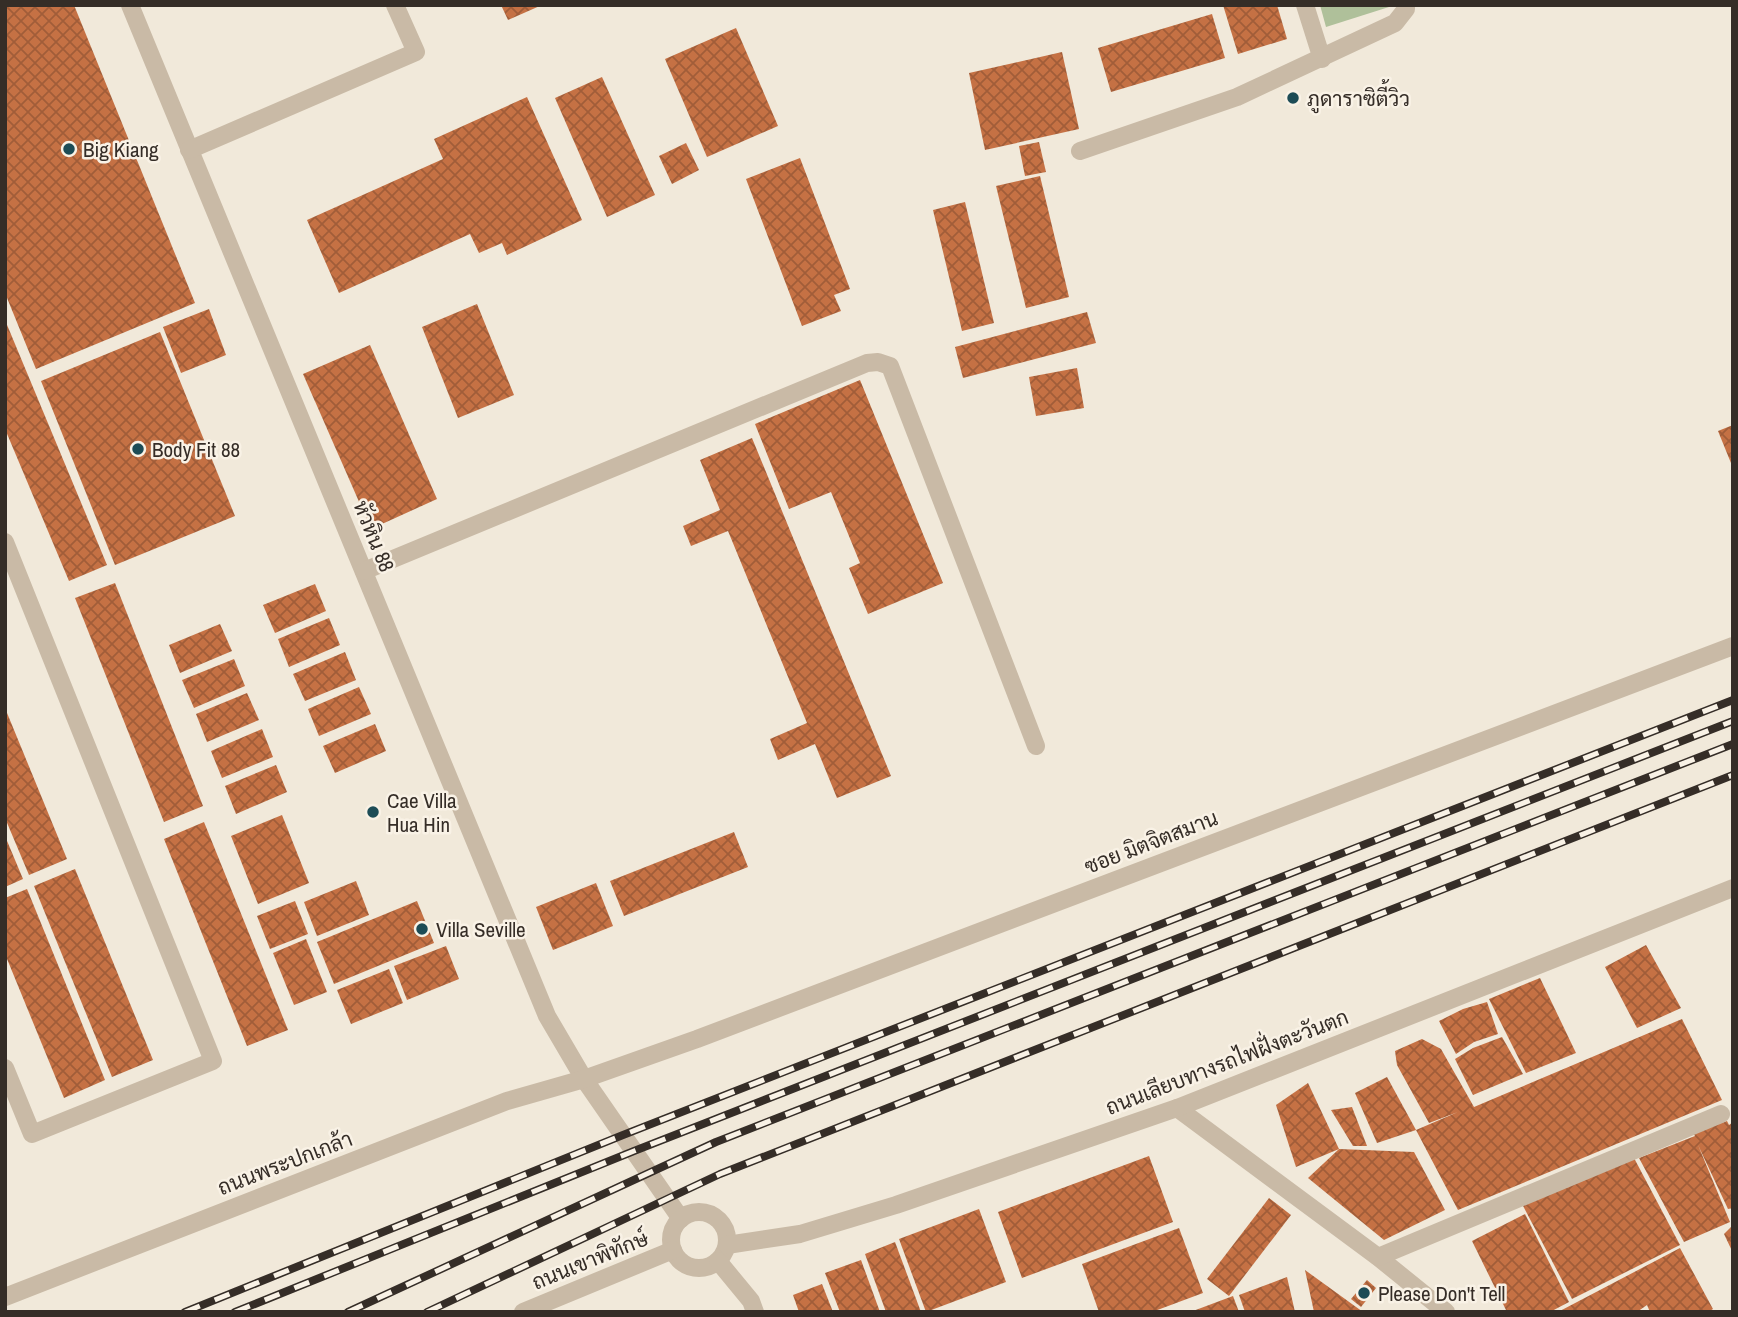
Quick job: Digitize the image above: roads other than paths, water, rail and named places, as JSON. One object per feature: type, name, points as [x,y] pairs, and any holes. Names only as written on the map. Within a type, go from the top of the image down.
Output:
[{"type":"street","name":"หัวหิน 88","points":[[130,5],[547,1016],[584,1079],[681,1219]]},
{"type":"street","points":[[189,150],[416,52],[396,5]]},
{"type":"street","points":[[1305,5],[1322,59]]},
{"type":"street","points":[[1080,151],[1237,97],[1322,59],[1395,23],[1406,5]]},
{"type":"street","points":[[364,572],[867,363],[878,362],[890,366],[1036,746]]},
{"type":"street","points":[[5,542],[213,1061],[32,1133],[5,1068]]},
{"type":"street","name":"ซอย มิตจิตสมาน","points":[[584,1079],[1733,646]]},
{"type":"street","name":"ถนนเลียบทางรถไฟฝั่งตะวันตก","points":[[727,1245],[800,1234],[897,1205],[1177,1108],[1733,888]]},
{"type":"street","name":"ถนนพระปกเกล้า","points":[[5,1297],[507,1101],[584,1079]]},
{"type":"street","points":[[1177,1108],[1378,1257],[1446,1312]]},
{"type":"street","points":[[1378,1257],[1721,1114]]},
{"type":"street","points":[[695,1213],[710,1214],[722,1224],[726,1231],[727,1245],[718,1261],[704,1268],[689,1266],[677,1257],[673,1250],[672,1233],[681,1219],[695,1213]]},
{"type":"street","name":"ถนนเขาพิทักษ์","points":[[523,1312],[673,1250]]},
{"type":"street","points":[[718,1261],[751,1301],[755,1312]]},
{"type":"railway","points":[[185,1312],[623,1135],[1733,700]]},
{"type":"railway","points":[[235,1312],[634,1151],[1733,721]]},
{"type":"railway","points":[[348,1312],[716,1142],[1733,744]]},
{"type":"railway","points":[[427,1312],[720,1174],[1733,775]]},
{"type":"place","name":"ภูดาราซิตี้วิว","points":[[1293,98]]},
{"type":"place","name":"Big Kiang","points":[[69,149]]},
{"type":"place","name":"Body Fit 88","points":[[138,449]]},
{"type":"place","name":"Cae Villa Hua Hin","points":[[373,812]]},
{"type":"place","name":"Villa Seville","points":[[422,929]]},
{"type":"place","name":"Please Don't Tell","points":[[1364,1293]]}]
